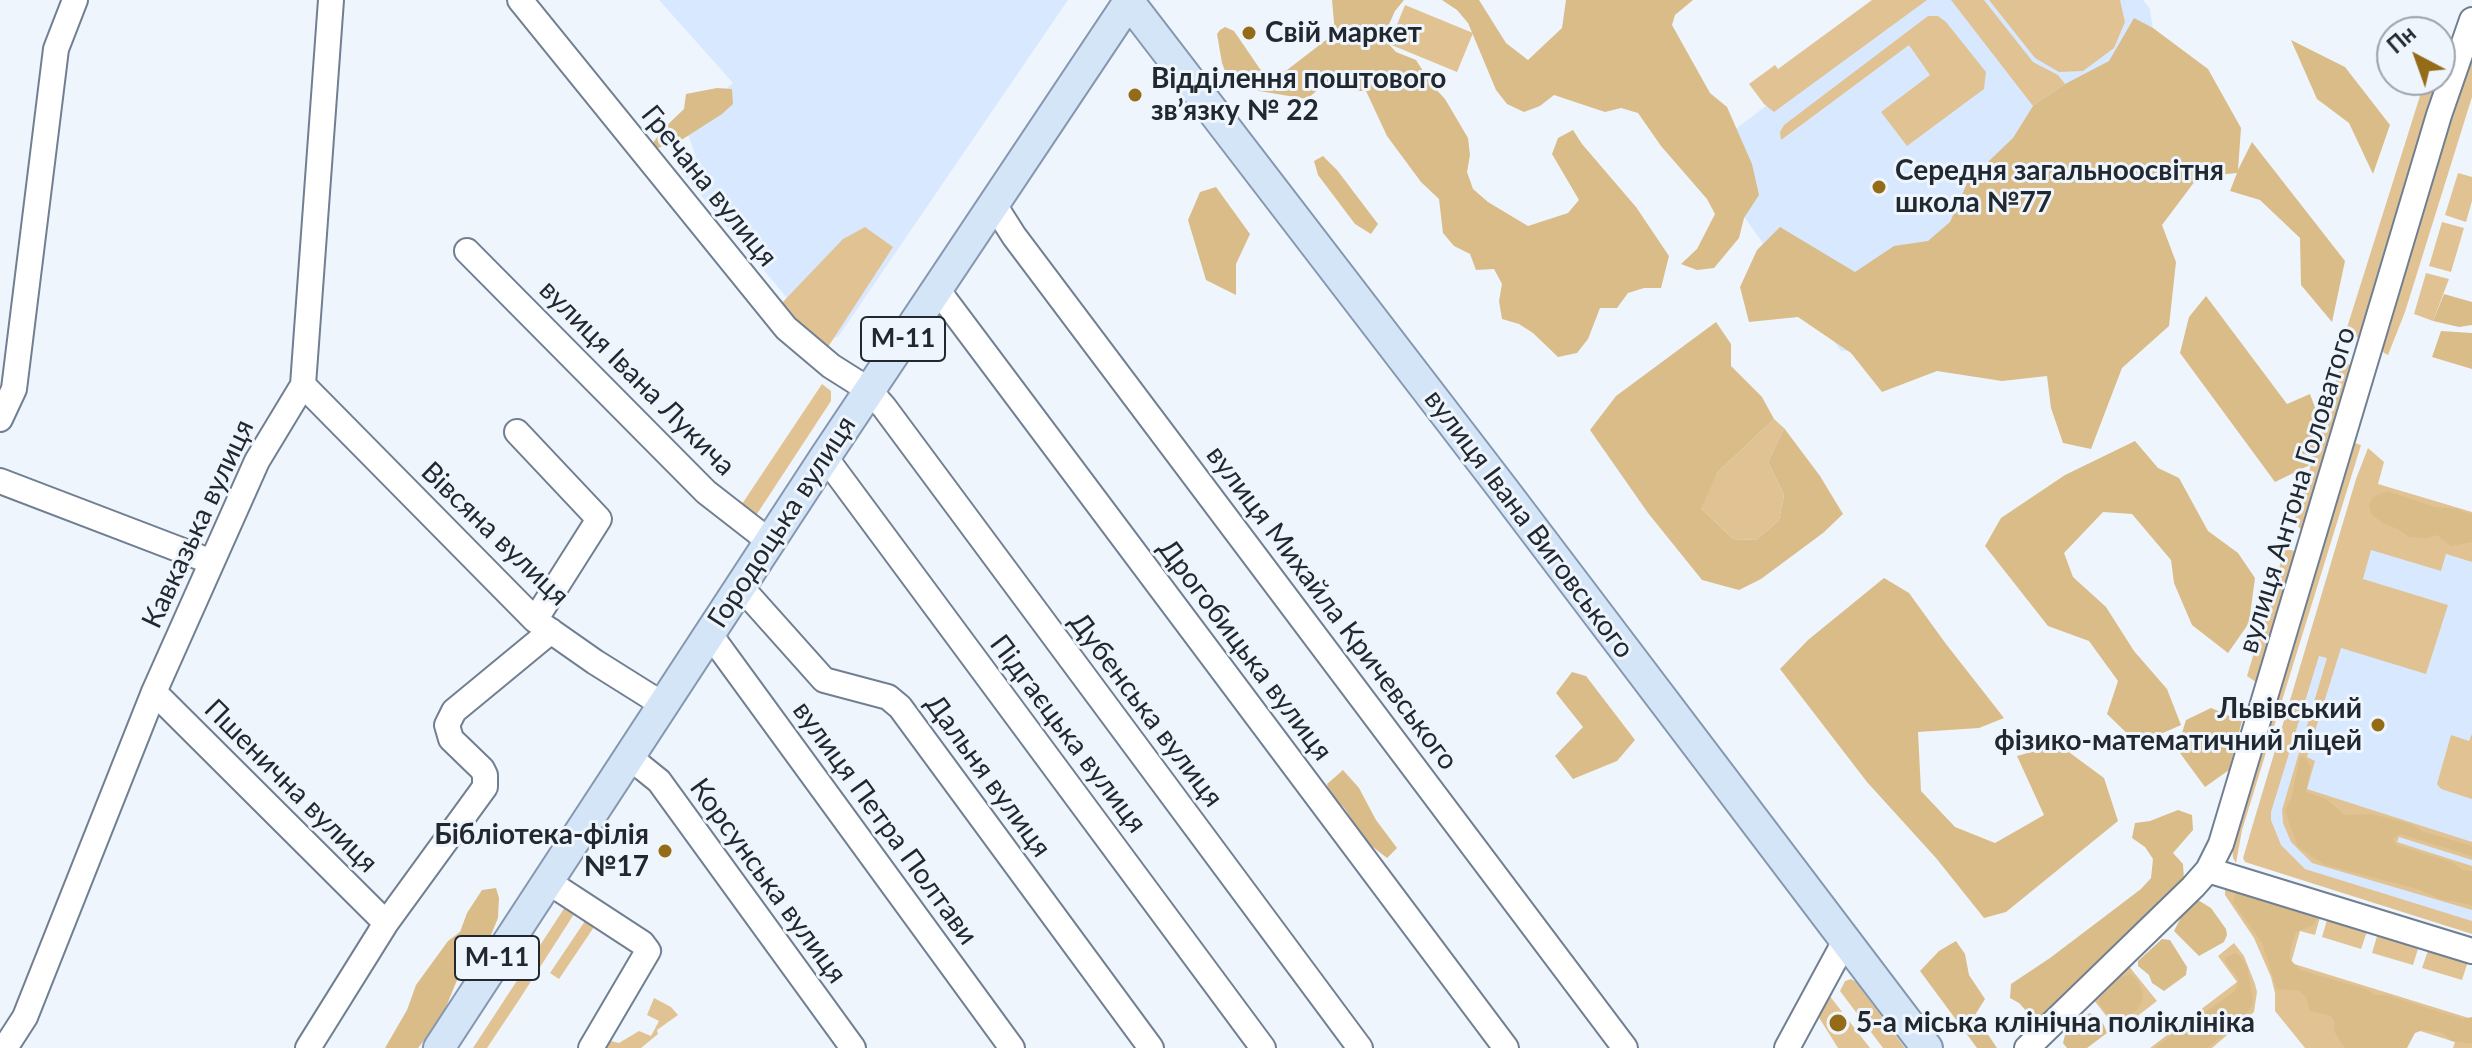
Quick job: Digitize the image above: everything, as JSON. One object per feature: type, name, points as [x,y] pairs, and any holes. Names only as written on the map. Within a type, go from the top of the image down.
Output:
[{"type":"main road","name":"Городоцька вулиця","points":[[439,1048],[825,457],[876,398],[936,288],[1129,1]]},
{"type":"main road","name":"вулиця Івана Виговського","points":[[1129,1],[1927,1048]]},
{"type":"street","points":[[0,419],[14,389],[56,49],[75,0]]},
{"type":"street","name":"Кавказька вулиця","points":[[5,1048],[25,1017],[154,692],[257,461],[303,385],[331,0]]},
{"type":"street","name":"Гречана вулиця","points":[[520,0],[786,328],[876,398]]},
{"type":"street","name":"вулиця Антона Головатого","points":[[2027,1048],[2193,887],[2208,870],[2221,844],[2439,115],[2472,20]]},
{"type":"street","name":"вулиця Михайла Кричевського","points":[[993,203],[1033,261],[1625,1048]]},
{"type":"street","name":"вулиця Івана Лукича","points":[[467,251],[706,492],[769,541]]},
{"type":"street","name":"Дрогобицька вулиця","points":[[936,288],[1506,1048]]},
{"type":"street","name":"Вівсяна вулиця","points":[[303,385],[543,626],[662,704]]},
{"type":"street","name":"Дубенська вулиця","points":[[876,398],[1360,1048]]},
{"type":"street","points":[[308,1048],[386,923],[485,787],[482,769],[451,739],[447,725],[454,711],[543,626],[599,519],[517,432]]},
{"type":"street","name":"Підгаєцька вулиця","points":[[825,457],[1263,1048]]},
{"type":"street","points":[[0,481],[212,562]]},
{"type":"street","name":"Дальня вулиця","points":[[740,586],[824,680],[888,697],[900,707],[1151,1048]]},
{"type":"street","name":"вулиця Петра Полтави","points":[[709,633],[1012,1048]]},
{"type":"street","name":"Пшенична вулиця","points":[[154,692],[386,923]]},
{"type":"street","name":"Корсунська вулиця","points":[[628,756],[659,781],[853,1048]]},
{"type":"street","points":[[2208,870],[2472,951]]},
{"type":"street","points":[[547,881],[642,943],[648,951],[591,1048]]},
{"type":"street","points":[[1787,1048],[1845,941]]},
{"type":"shaded area","points":[[659,0],[1068,0],[838,337],[822,340],[684,175],[696,157],[685,125],[733,83]]},
{"type":"shaded area","points":[[1332,0],[1404,0],[1395,11],[1383,38],[1396,52],[1416,60],[1445,99],[1468,138],[1470,155],[1467,172],[1473,189],[1488,202],[1528,226],[1568,213],[1579,200],[1552,154],[1558,138],[1573,130],[1636,207],[1669,256],[1661,288],[1644,288],[1628,293],[1617,308],[1600,308],[1588,339],[1577,353],[1558,357],[1533,333],[1519,324],[1502,319],[1499,301],[1502,284],[1494,269],[1476,270],[1470,254],[1454,246],[1443,233],[1439,199],[1421,182],[1387,136],[1366,91],[1349,91],[1336,82],[1320,88],[1307,99],[1259,91],[1245,83],[1228,79],[1217,34],[1220,30],[1225,27],[1234,31],[1260,69],[1272,76],[1287,70],[1335,33]]},
{"type":"shaded area","points":[[1442,0],[1479,0],[1506,43],[1528,60],[1562,28],[1566,0],[1693,0],[1675,15],[1672,25],[1710,93],[1727,107],[1752,164],[1759,195],[1744,218],[1739,238],[1714,268],[1697,270],[1681,264],[1697,249],[1715,214],[1707,199],[1661,146],[1638,113],[1621,108],[1605,112],[1554,95],[1540,106],[1524,112],[1507,104],[1496,90],[1468,23],[1457,10]]},
{"type":"shaded area","points":[[1872,0],[1927,0],[1774,112],[1764,104],[1749,84],[1775,65],[1778,69]]},
{"type":"shaded area","name":"Середня загальноосвітня школа №77","points":[[1906,0],[2143,0],[2150,9],[2156,52],[1896,347],[1841,351],[1700,156]]},
{"type":"shaded area","points":[[1951,0],[1984,0],[2033,62],[2058,75],[2065,84],[2033,106]]},
{"type":"shaded area","points":[[1989,0],[2120,0],[2125,22],[2114,48],[2083,71],[2059,72],[2035,58]]},
{"type":"shaded area","points":[[1405,5],[1473,33],[1457,72],[1389,44]]},
{"type":"shaded area","points":[[1928,16],[1938,16],[1946,22],[1986,72],[1984,89],[1907,146],[1881,112],[1930,75],[1909,45],[1781,140],[1780,132],[1784,125]]},
{"type":"shaded area","points":[[2134,18],[2153,28],[2208,69],[2241,128],[2238,170],[2252,142],[2345,261],[2332,322],[2301,285],[2300,238],[2260,200],[2230,191],[2237,173],[2198,177],[2162,225],[2176,262],[2169,326],[2122,368],[2091,449],[2063,443],[2051,408],[2047,376],[2002,381],[1937,371],[1882,392],[1851,353],[1798,317],[1749,322],[1740,287],[1757,250],[1780,227],[1855,272],[1894,246],[1928,241],[1950,222],[1968,181],[2013,138],[2033,106],[2065,84],[2109,61]]},
{"type":"shaded area","points":[[2291,40],[2345,67],[2390,125],[2373,174],[2349,123],[2317,99]]},
{"type":"shaded area","points":[[2472,53],[2472,97],[2405,312],[2388,355],[2382,349],[2391,324],[2395,297]]},
{"type":"shaded area","points":[[717,88],[732,89],[733,104],[683,139],[655,149],[653,143],[662,130],[684,109],[686,94]]},
{"type":"shaded area","points":[[2420,96],[2433,96],[2364,339],[2345,334]]},
{"type":"shaded area","points":[[1323,156],[1378,224],[1371,234],[1355,224],[1318,175],[1314,161]]},
{"type":"shaded area","points":[[2458,173],[2472,177],[2472,201],[2466,222],[2445,215]]},
{"type":"shaded area","points":[[1216,187],[1250,234],[1236,264],[1236,295],[1206,280],[1188,220],[1200,192]]},
{"type":"shaded area","points":[[2442,222],[2464,228],[2451,272],[2429,266]]},
{"type":"shaded area","points":[[865,227],[893,247],[828,347],[815,346],[779,306],[843,239]]},
{"type":"shaded area","points":[[2426,273],[2449,279],[2433,321],[2414,314]]},
{"type":"shaded area","points":[[2444,294],[2472,302],[2472,325],[2459,327],[2433,321]]},
{"type":"shaded area","points":[[2206,296],[2287,404],[2310,394],[2324,432],[2316,462],[2275,482],[2180,353],[2189,317]]},
{"type":"shaded area","points":[[1716,322],[1731,344],[1731,366],[1762,397],[1774,419],[1718,472],[1701,508],[1733,539],[1756,540],[1779,520],[1784,495],[1768,462],[1784,428],[1820,476],[1843,514],[1823,533],[1761,579],[1739,590],[1702,580],[1648,513],[1590,430],[1616,396]]},
{"type":"shaded area","points":[[2441,331],[2472,333],[2472,369],[2432,357]]},
{"type":"shaded area","points":[[2341,363],[2353,365],[2306,535],[2294,522]]},
{"type":"shaded area","points":[[822,384],[831,391],[831,401],[755,517],[736,513]]},
{"type":"shaded area","points":[[1774,419],[1784,428],[1768,462],[1784,495],[1779,520],[1756,540],[1733,539],[1700,507],[1718,472]]},
{"type":"shaded area","points":[[2135,441],[2158,468],[2179,478],[2208,531],[2238,553],[2255,578],[2249,623],[2228,653],[2192,625],[2174,583],[2171,560],[2132,514],[2103,512],[2064,553],[2073,577],[2106,607],[2134,651],[2167,689],[2181,725],[2138,744],[2107,714],[2118,681],[2089,641],[2048,626],[1985,546],[2001,518],[2065,475]]},
{"type":"shaded area","points":[[2352,442],[2361,445],[2242,830],[2236,863],[2232,845]]},
{"type":"shaded area","points":[[2368,448],[2384,462],[2378,484],[2472,512],[2472,562],[2446,554],[2441,571],[2371,550],[2363,579],[2448,605],[2426,674],[2341,648],[2307,757],[2315,761],[2307,789],[2472,842],[2472,860],[2399,837],[2397,842],[2472,866],[2472,910],[2312,863],[2291,842],[2283,823],[2282,810],[2327,658],[2319,656],[2271,820],[2281,845],[2305,869],[2472,921],[2472,934],[2245,862],[2243,858],[2356,479]]},
{"type":"shaded area","points":[[2387,491],[2472,515],[2472,542],[2451,546],[2437,535],[2409,537],[2384,524],[2372,515],[2369,505],[2373,497]]},
{"type":"shaded area","name":"Львівський фізико-математичний ліцей","points":[[2472,512],[2472,932],[2294,875],[2249,836],[2334,557]]},
{"type":"shaded area","points":[[2285,548],[2300,553],[2262,686],[2247,676]]},
{"type":"shaded area","points":[[1884,578],[1909,593],[2004,718],[1979,728],[1918,732],[1921,791],[1955,827],[1995,843],[2044,815],[2017,756],[2042,749],[2066,750],[2104,778],[2118,821],[2006,912],[1984,918],[1936,858],[1867,782],[1780,669],[1808,640]]},
{"type":"shaded area","points":[[1572,672],[1586,676],[1635,740],[1617,761],[1573,779],[1555,756],[1583,727],[1556,693]]},
{"type":"shaded area","points":[[2211,708],[2242,721],[2229,770],[2205,787],[2177,749],[2186,720]]},
{"type":"shaded area","points":[[2472,734],[2472,799],[2441,789],[2437,784],[2451,735],[2469,741]]},
{"type":"shaded area","points":[[2303,756],[2311,767],[2306,792],[2326,799],[2345,815],[2372,814],[2472,846],[2472,856],[2400,834],[2393,839],[2396,845],[2472,871],[2472,905],[2440,899],[2417,889],[2325,865],[2298,847],[2285,811],[2291,799],[2300,757]]},
{"type":"shaded area","points":[[1343,770],[1359,788],[1376,820],[1397,848],[1387,858],[1364,840],[1345,809],[1329,791],[1327,784]]},
{"type":"shaded area","points":[[2178,810],[2192,815],[2193,830],[2173,853],[2183,864],[2184,879],[2043,1020],[2029,1014],[2010,998],[2011,984],[2141,889],[2151,878],[2153,859],[2145,847],[2132,838],[2135,823],[2150,821]]},
{"type":"shaded area","points":[[2225,887],[2323,907],[2315,935],[2300,931],[2291,963],[2472,1019],[2472,1048],[2453,1048],[2455,1042],[2417,1030],[2400,1048],[2305,1048],[2275,1011],[2271,977],[2254,938],[2225,895]]},
{"type":"shaded area","points":[[496,888],[498,918],[491,935],[463,955],[460,973],[441,1019],[418,1048],[385,1048],[407,1010],[416,985],[448,941],[460,932],[467,913],[482,890]]},
{"type":"shaded area","points":[[2241,890],[2315,912],[2317,919],[2313,925],[2296,932],[2292,942],[2289,958],[2300,970],[2366,989],[2374,995],[2386,995],[2462,1019],[2472,1017],[2472,1044],[2451,1041],[2443,1033],[2423,1030],[2415,1033],[2407,1048],[2345,1048],[2334,1031],[2335,1022],[2331,1016],[2310,1011],[2300,991],[2277,989],[2262,943],[2233,902],[2236,893]]},
{"type":"shaded area","points":[[2198,900],[2211,908],[2227,935],[2224,942],[2199,956],[2174,931],[2181,917]]},
{"type":"shaded area","points":[[567,904],[576,911],[519,1000],[487,1048],[473,1048]]},
{"type":"shaded area","points":[[2330,910],[2370,923],[2361,949],[2322,937]]},
{"type":"shaded area","points":[[587,918],[596,924],[559,979],[550,973]]},
{"type":"shaded area","points":[[2380,926],[2421,939],[2413,965],[2372,953]]},
{"type":"shaded area","points":[[2162,939],[2170,940],[2187,967],[2186,975],[2164,991],[2152,983],[2149,975],[2138,966],[2138,961]]},
{"type":"shaded area","points":[[1956,941],[1965,954],[1969,975],[1985,999],[1975,1015],[1997,1048],[1977,1048],[1920,971],[1939,951]]},
{"type":"shaded area","points":[[2431,942],[2470,955],[2462,980],[2422,968]]},
{"type":"shaded area","points":[[2234,943],[2244,956],[2255,984],[2254,1012],[2212,1048],[2150,1048],[2237,982],[2218,956]]},
{"type":"shaded area","points":[[2235,953],[2247,966],[2253,1003],[2242,1020],[2207,1048],[2155,1048],[2235,991],[2239,979],[2225,958]]},
{"type":"shaded area","points":[[2128,965],[2157,1001],[2118,1031],[2093,999]]},
{"type":"shaded area","points":[[2131,974],[2143,993],[2142,1001],[2138,1009],[2118,1025],[2112,1021],[2099,999],[2121,977]]},
{"type":"shaded area","points":[[1851,979],[1905,1048],[1883,1048],[1840,991],[1845,981]]},
{"type":"shaded area","name":"5-а міська клінічна поліклініка","points":[[1829,995],[1870,1048],[1838,1048],[1818,1016]]},
{"type":"shaded area","points":[[654,998],[671,1007],[678,1015],[657,1030],[658,1034],[641,1048],[605,1048],[611,1041],[619,1043],[639,1031],[651,1036],[659,1021],[647,1015]]},
{"type":"shaded area","points":[[2090,1013],[2103,1023],[2107,1033],[2087,1048],[2067,1048],[2063,1043],[2065,1035]]},
{"type":"place","name":"Свій маркет","points":[[1249,33]]},
{"type":"place","name":"Відділення поштового зв’язку № 22","points":[[1135,95]]},
{"type":"place","name":"Середня загальноосвітня школа №77","points":[[1879,187]]},
{"type":"place","name":"Львівський фізико-математичний ліцей","points":[[2378,725]]},
{"type":"place","name":"Бібліотека-філія №17","points":[[665,851]]},
{"type":"place","name":"5-а міська клінічна поліклініка","points":[[1838,1023]]}]
